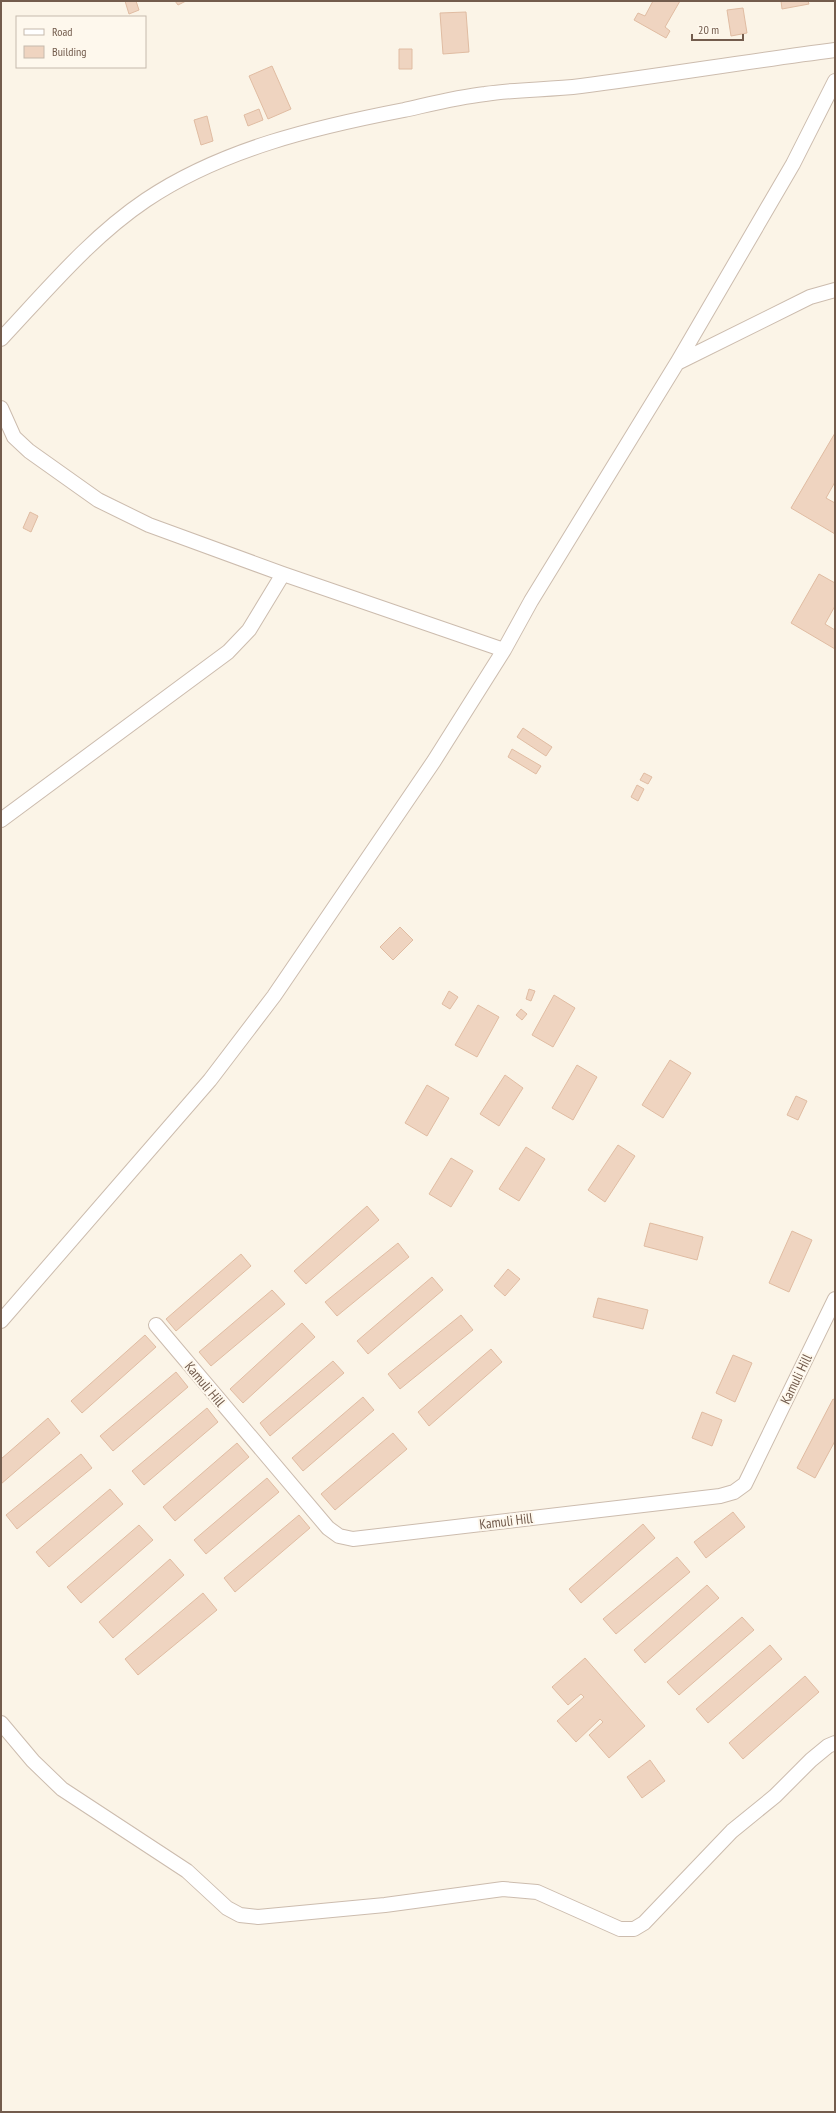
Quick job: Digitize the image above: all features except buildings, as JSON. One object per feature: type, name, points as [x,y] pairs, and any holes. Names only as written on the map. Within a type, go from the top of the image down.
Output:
[{"type":"street","points":[[1,339],[91,244],[117,220],[186,176],[265,144],[335,123],[486,94],[564,88],[736,62],[835,50]]},
{"type":"street","points":[[1,1321],[210,1080],[274,996],[434,761],[504,650],[536,594],[677,363],[793,164],[835,81]]},
{"type":"street","points":[[677,363],[810,297],[835,290]]},
{"type":"street","points":[[1,408],[14,437],[29,451],[98,500],[149,525],[283,574],[504,650]]},
{"type":"street","points":[[1,820],[228,652],[249,630],[283,574]]},
{"type":"street","name":"Kamuli Hill","points":[[156,1325],[328,1528],[339,1536],[353,1539],[720,1496],[734,1492],[745,1484],[835,1298]]},
{"type":"street","points":[[1,1722],[33,1761],[62,1789],[187,1870],[227,1908],[240,1915],[258,1917],[385,1905],[503,1889],[537,1892],[620,1929],[634,1929],[644,1923],[732,1831],[775,1796],[811,1760],[828,1746],[835,1743]]}]
